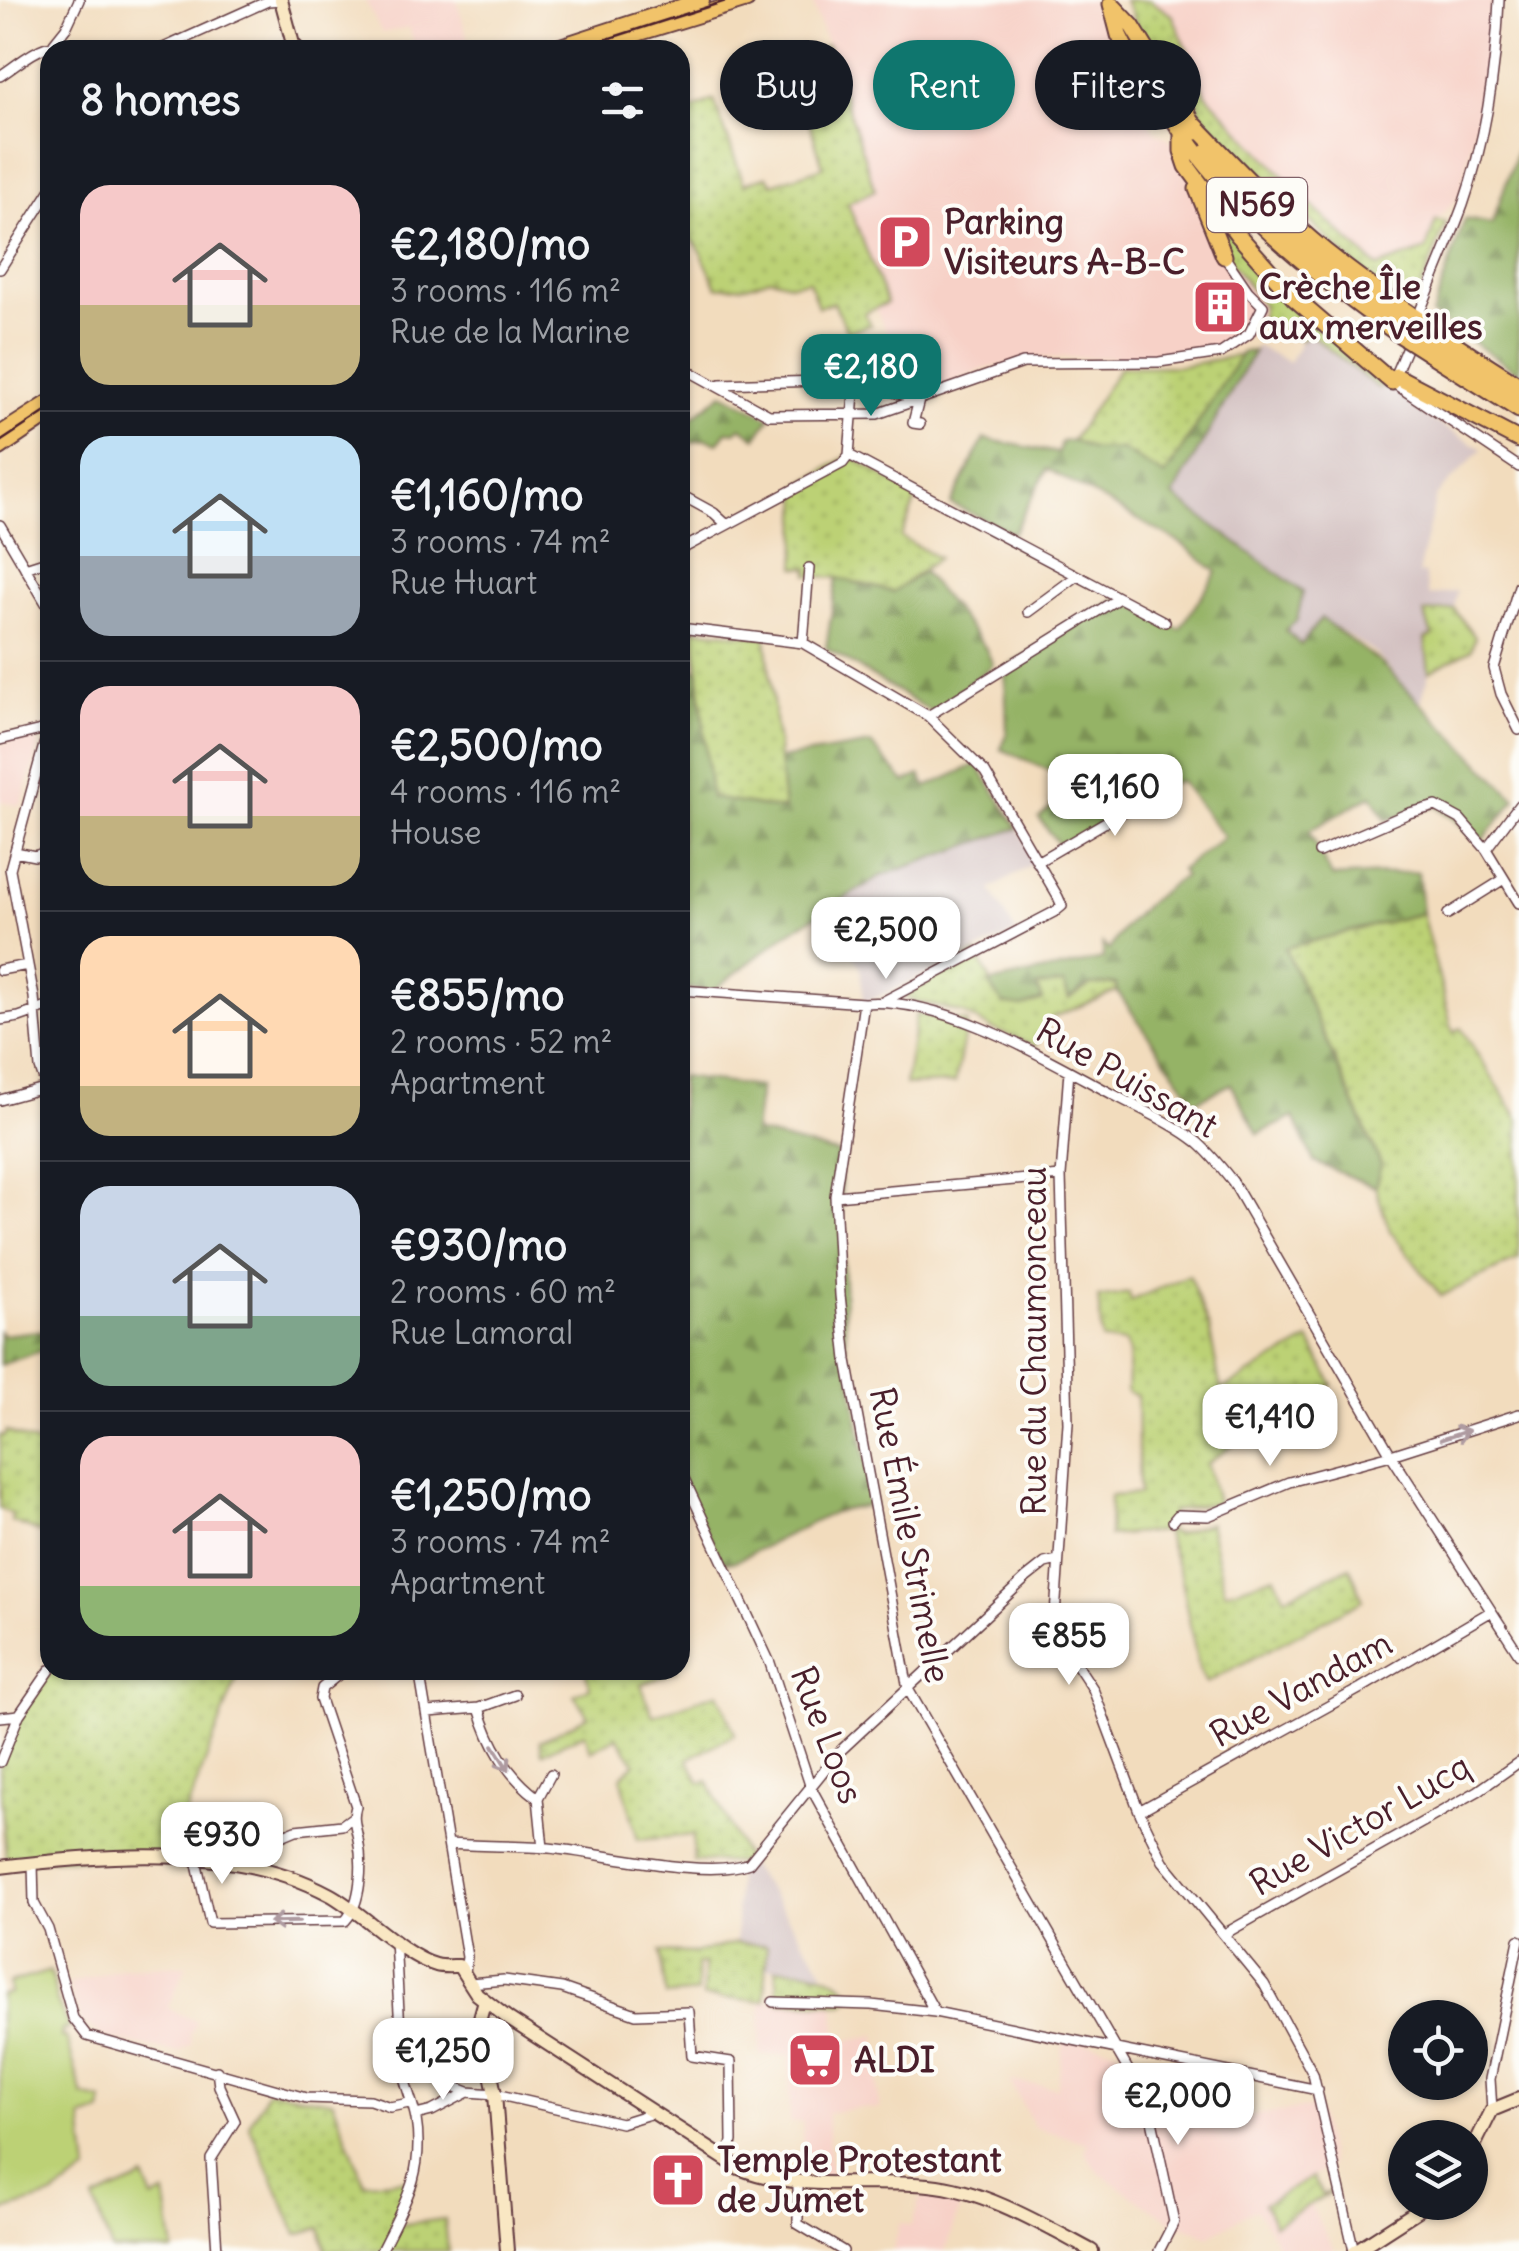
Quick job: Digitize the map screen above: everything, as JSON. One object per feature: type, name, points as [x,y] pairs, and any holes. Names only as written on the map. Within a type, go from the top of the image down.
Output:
[{"type":"highway","points":[[1109,1],[1134,40]]},
{"type":"highway","points":[[1126,31],[1129,40]]},
{"type":"highway","points":[[1188,130],[1183,158],[1208,205],[1224,256]]},
{"type":"highway","points":[[1189,130],[1300,230],[1386,298],[1519,385]]},
{"type":"highway","name":"N569","points":[[1189,130],[1244,208],[1312,270],[1519,410]]},
{"type":"highway","name":"N569","points":[[1190,130],[1292,240],[1433,350],[1519,398]]},
{"type":"highway","points":[[1208,205],[1294,298],[1394,378],[1519,440]]},
{"type":"main road","points":[[581,40],[699,4],[747,0]]},
{"type":"main road","points":[[610,40],[699,4]]},
{"type":"main road","points":[[0,434],[40,408]]},
{"type":"main road","points":[[0,448],[40,421]]},
{"type":"street","points":[[56,40],[80,0]]},
{"type":"street","points":[[181,40],[268,1],[282,0],[292,40]]},
{"type":"street","points":[[1499,0],[1497,50],[1486,120],[1463,204],[1394,378],[1519,466]]},
{"type":"street","points":[[0,76],[40,52]]},
{"type":"street","points":[[0,269],[40,207]]},
{"type":"street","points":[[690,371],[769,416],[877,414],[1023,363],[1159,362],[1232,348],[1249,334],[1264,306],[1248,292],[1224,256]]},
{"type":"street","points":[[717,384],[855,380],[919,400]]},
{"type":"street","points":[[690,544],[842,462],[849,455],[855,380]]},
{"type":"street","points":[[919,400],[913,423],[920,424]]},
{"type":"street","points":[[849,455],[1165,622]]},
{"type":"street","points":[[690,500],[714,512],[726,524]]},
{"type":"street","points":[[0,526],[40,593]]},
{"type":"street","points":[[25,568],[40,563]]},
{"type":"street","points":[[803,643],[809,568]]},
{"type":"street","points":[[1028,612],[1077,576]]},
{"type":"street","points":[[1519,586],[1494,668],[1501,694],[1519,730]]},
{"type":"street","points":[[928,716],[1119,598]]},
{"type":"street","points":[[690,629],[803,643],[928,716],[985,772],[1062,906],[884,1001]]},
{"type":"street","points":[[0,740],[40,728]]},
{"type":"street","points":[[40,759],[15,852],[5,870],[28,965],[40,1058]]},
{"type":"street","points":[[1037,862],[1174,782]]},
{"type":"street","points":[[1486,849],[1519,804]]},
{"type":"street","points":[[1319,852],[1409,813],[1436,806],[1460,819],[1486,849],[1519,903]]},
{"type":"street","points":[[15,852],[40,854]]},
{"type":"street","points":[[1448,914],[1504,879]]},
{"type":"street","points":[[0,970],[28,965]]},
{"type":"street","name":"Rue Puissant","points":[[690,991],[864,1003],[884,1001],[967,1022],[1069,1071],[1193,1139],[1212,1155],[1233,1182],[1390,1455],[1519,1654]]},
{"type":"street","name":"Rue Émile Strimelle","points":[[864,1003],[836,1196],[840,1295],[847,1360],[908,1689],[1149,2106],[1174,2218],[1159,2251]]},
{"type":"street","points":[[0,1007],[1,1020],[40,1011]]},
{"type":"street","name":"Rue du Chaumonceau","points":[[1069,1071],[1061,1176],[1068,1423],[1054,1630],[1092,1688],[1162,1861],[1226,1933],[1264,1984],[1318,2090],[1355,2251]]},
{"type":"street","points":[[0,1100],[40,1093]]},
{"type":"street","points":[[836,1196],[1061,1176]]},
{"type":"street","points":[[1172,1521],[1178,1516],[1208,1516],[1289,1482],[1519,1414]]},
{"type":"street","name":"Rue Loos","points":[[690,1491],[770,1663],[811,1788],[935,2012]]},
{"type":"street","points":[[448,1844],[544,1848],[650,1862],[738,1868],[750,1863],[838,1753],[1026,1578],[1045,1563],[1058,1560]]},
{"type":"street","name":"Rue Vandam","points":[[1139,1811],[1490,1612]]},
{"type":"street","points":[[0,1762],[19,1715],[43,1680]]},
{"type":"street","points":[[196,1860],[210,1923],[345,1920],[354,1911],[359,1842],[353,1817],[356,1806],[320,1700],[322,1688],[332,1680]]},
{"type":"street","points":[[421,1680],[467,1957],[467,1977]]},
{"type":"street","points":[[428,1712],[479,1708],[515,1695]]},
{"type":"street","points":[[479,1708],[487,1736],[515,1782],[538,1798]]},
{"type":"street","points":[[0,1716],[19,1715]]},
{"type":"street","name":"Rue Victor Lucq","points":[[1226,1933],[1478,1791],[1519,1762]]},
{"type":"street","points":[[544,1848],[538,1798],[552,1774]]},
{"type":"street","points":[[242,1865],[248,1850],[296,1830],[342,1824],[353,1817]]},
{"type":"street","points":[[0,1868],[120,1856],[242,1865],[301,1880],[332,1895],[433,1965],[458,1966],[490,2004],[728,2162],[756,2175],[798,2181],[930,2185],[966,2191],[1092,2251]]},
{"type":"street","points":[[33,1863],[34,1903],[48,1929],[78,2027],[93,2040],[306,2098],[370,2100],[388,2107],[410,2102]]},
{"type":"street","points":[[382,2251],[423,2169],[416,2115],[402,2066],[393,1939]]},
{"type":"street","points":[[1487,2120],[1492,2110],[1490,2079],[1519,1940]]},
{"type":"street","points":[[467,1977],[562,1988],[636,2014],[689,2012],[692,2056],[732,2062],[732,2142],[728,2162]]},
{"type":"street","points":[[773,2002],[871,2005],[935,2012],[1318,2090]]},
{"type":"street","points":[[490,2004],[480,2018],[495,2094],[507,2251]]},
{"type":"street","points":[[402,2066],[468,2092],[495,2094],[621,2124],[653,2113]]},
{"type":"street","points":[[216,2251],[211,2159],[235,2120],[219,2086],[217,2071]]},
{"type":"street","points":[[416,2115],[468,2092]]},
{"type":"street","points":[[1492,2110],[1519,2098]]},
{"type":"street","points":[[798,2181],[798,2224],[844,2251]]},
{"type":"street","points":[[1355,2251],[1403,2220]]},
{"type":"shaded area","points":[[365,0],[457,0],[468,40],[413,40],[409,27],[382,33]]},
{"type":"shaded area","points":[[812,0],[1092,0],[1113,40],[1035,40],[1035,130],[1154,130],[1170,139],[1267,311],[1240,342],[1195,357],[1034,358],[985,369],[914,398],[876,309],[839,202],[875,190],[853,124],[853,40],[825,40]]},
{"type":"shaded area","points":[[1150,0],[1502,0],[1460,196],[1436,220],[1426,250],[1377,268],[1301,200],[1206,94],[1201,82],[1201,40],[1183,40],[1173,16]]},
{"type":"shaded area","points":[[1306,332],[1378,388],[1392,382],[1422,402],[1418,412],[1482,449],[1436,496],[1418,574],[1424,573],[1429,596],[1457,591],[1454,609],[1424,614],[1432,636],[1426,640],[1430,669],[1421,703],[1374,652],[1321,618],[1301,646],[1172,496],[1256,346],[1289,362]]},
{"type":"shaded area","points":[[29,736],[40,745],[21,806],[0,801],[0,745]]},
{"type":"shaded area","points":[[1018,828],[1037,862],[991,889],[1016,933],[864,1003],[860,966],[836,924],[820,925],[814,915],[881,876],[967,842]]},
{"type":"shaded area","points":[[748,1863],[825,1972],[766,1967],[766,1945],[736,1943],[737,1867]]},
{"type":"shaded area","points":[[187,1965],[168,2008],[197,2022],[190,2035],[192,2044],[179,2053],[106,2038],[81,2022],[68,1984],[124,1968]]},
{"type":"shaded area","points":[[761,2001],[834,2004],[837,2042],[876,2035],[879,2109],[827,2113],[831,2177],[801,2172],[803,2122],[789,2122],[790,2055],[760,2055]]},
{"type":"shaded area","points":[[1064,2038],[1117,2049],[1146,2108],[1201,2093],[1216,2120],[1317,2107],[1331,2166],[1264,2205],[1275,2225],[1310,2204],[1335,2251],[1311,2247],[1308,2251],[1272,2251],[1276,2246],[1271,2232],[1255,2209],[1209,2236],[1170,2221],[1099,2173],[1085,2152],[1087,2143],[1034,2127],[1010,2081],[1057,2088]]},
{"type":"shaded area","points":[[920,2197],[962,2201],[945,2251],[893,2251],[900,2223],[912,2226]]},
{"type":"green space","points":[[1124,0],[1150,0],[1173,16],[1183,40],[1146,40]]},
{"type":"green space","points":[[1201,82],[1206,94],[1308,202],[1377,267],[1426,250],[1436,220],[1446,223],[1417,299],[1411,301],[1376,286],[1201,114]]},
{"type":"green space","points":[[714,100],[720,130],[725,130],[744,184],[767,176],[772,184],[823,167],[812,130],[853,130],[853,124],[875,190],[848,203],[887,303],[864,313],[871,325],[847,332],[834,302],[818,307],[809,281],[792,284],[770,278],[747,286],[717,287],[690,238],[690,111]]},
{"type":"green space","points":[[1519,145],[1519,373],[1432,315],[1465,219],[1492,224]]},
{"type":"green space","points":[[1211,208],[1294,309],[1385,385],[1378,388],[1307,332],[1302,340],[1260,318],[1263,306],[1218,245]]},
{"type":"green space","points":[[1254,351],[1173,496],[1303,592],[1297,620],[1285,630],[1301,645],[1321,618],[1381,663],[1516,799],[1482,841],[1436,806],[1386,820],[1372,795],[1309,831],[1332,877],[1418,872],[1422,913],[1285,948],[1381,1165],[1375,1187],[1314,1162],[1294,1117],[1258,1134],[1231,1084],[1195,1101],[1117,991],[1116,984],[1090,985],[1069,999],[1064,984],[1037,986],[1043,1000],[1021,1007],[1003,1004],[989,983],[1103,959],[1103,944],[1109,950],[1142,908],[1184,876],[1180,870],[1224,837],[1180,781],[1061,848],[1039,818],[1051,808],[1053,772],[1001,749],[1007,734],[1005,668],[1119,598],[1180,629],[1217,572],[1182,544],[1047,469],[1013,533],[951,504],[984,439],[1058,453],[1061,442],[1072,440],[1091,449],[1122,450],[1165,476],[1242,352]]},
{"type":"green space","points":[[1241,355],[1165,477],[1122,450],[1091,449],[1072,440],[1120,367],[1181,366]]},
{"type":"green space","points":[[723,393],[770,418],[756,438],[741,427],[735,432],[727,431],[718,443],[706,439],[690,443],[690,419]]},
{"type":"green space","points":[[849,455],[917,497],[901,537],[938,558],[894,592],[808,575],[809,568],[796,567],[799,486]]},
{"type":"green space","points":[[923,572],[985,647],[993,665],[933,713],[826,648],[837,578],[893,592]]},
{"type":"green space","points":[[1454,609],[1475,637],[1471,650],[1429,672],[1425,639],[1432,636],[1424,613]]},
{"type":"green space","points":[[694,629],[766,637],[785,810],[710,798]]},
{"type":"green space","points":[[690,670],[698,670],[711,798],[784,810],[779,759],[871,744],[905,782],[920,775],[927,787],[977,764],[1018,828],[881,876],[788,933],[711,992],[690,989]]},
{"type":"green space","points":[[1422,913],[1453,1032],[1461,1028],[1519,1119],[1519,1259],[1441,1296],[1390,1231],[1375,1187],[1381,1164],[1285,948]]},
{"type":"green space","points":[[976,953],[1003,1004],[1042,1000],[1036,986],[1064,983],[1069,999],[1090,985],[1116,984],[1117,991],[1049,1019],[1036,1046],[962,1013],[905,998]]},
{"type":"green space","points":[[916,1014],[967,1022],[955,1083],[905,1085]]},
{"type":"green space","points":[[690,1078],[760,1087],[754,1132],[840,1154],[846,1351],[874,1504],[834,1512],[733,1562],[723,1562],[690,1500]]},
{"type":"green space","points":[[1189,1275],[1209,1327],[1221,1390],[1309,1340],[1333,1384],[1251,1431],[1207,1464],[1217,1502],[1171,1512],[1173,1521],[1167,1531],[1177,1534],[1209,1523],[1225,1592],[1275,1576],[1285,1597],[1350,1567],[1363,1600],[1206,1683],[1199,1670],[1180,1575],[1165,1531],[1109,1536],[1110,1496],[1139,1494],[1137,1396],[1127,1392],[1129,1353],[1125,1343],[1102,1340],[1098,1298],[1129,1293],[1131,1301]]},
{"type":"green space","points":[[40,1331],[40,1351],[0,1365],[0,1332],[2,1335]]},
{"type":"green space","points":[[6,1431],[40,1445],[40,1532],[11,1521],[12,1514],[0,1509],[0,1435],[4,1436]]},
{"type":"green space","points":[[43,1680],[236,1680],[169,1858],[6,1860],[0,1767],[20,1716]]},
{"type":"green space","points":[[588,1680],[653,1680],[641,1685],[653,1716],[718,1692],[735,1734],[688,1759],[700,1783],[708,1781],[748,1863],[693,1861],[693,1835],[638,1840],[621,1777],[635,1763],[617,1737],[591,1751],[585,1733],[542,1753],[540,1741],[588,1716],[574,1695],[590,1687]]},
{"type":"green space","points":[[736,1943],[767,1945],[765,2001],[703,1997],[704,1964],[697,1965],[697,1993],[666,1996],[660,1952],[695,1953]]},
{"type":"green space","points":[[776,1968],[819,1973],[855,1995],[843,2004],[779,2002]]},
{"type":"green space","points":[[50,1971],[69,2028],[62,2030],[61,2037],[66,2037],[83,2096],[103,2101],[101,2112],[82,2118],[88,2172],[53,2196],[0,2212],[0,1995],[10,1993],[9,1983]]},
{"type":"green space","points":[[268,2090],[333,2101],[364,2183],[416,2179],[396,2225],[445,2219],[448,2251],[326,2251],[320,2228],[297,2234],[249,2125]]},
{"type":"green space","points":[[1312,2177],[1322,2195],[1336,2189],[1274,2225],[1264,2204]]},
{"type":"green space","points":[[144,2178],[153,2199],[165,2194],[174,2251],[112,2251],[94,2200]]},
{"type":"tram line","points":[[604,40],[729,0]]},
{"type":"tram line","points":[[0,442],[40,416]]},
{"type":"place","name":"Parking Visiteurs A-B-C","points":[[905,242]]},
{"type":"place","name":"Crèche Île aux merveilles","points":[[1220,307]]},
{"type":"place","name":"ALDI","points":[[815,2060]]},
{"type":"place","name":"Temple Protestant de Jumet","points":[[678,2180]]}]
